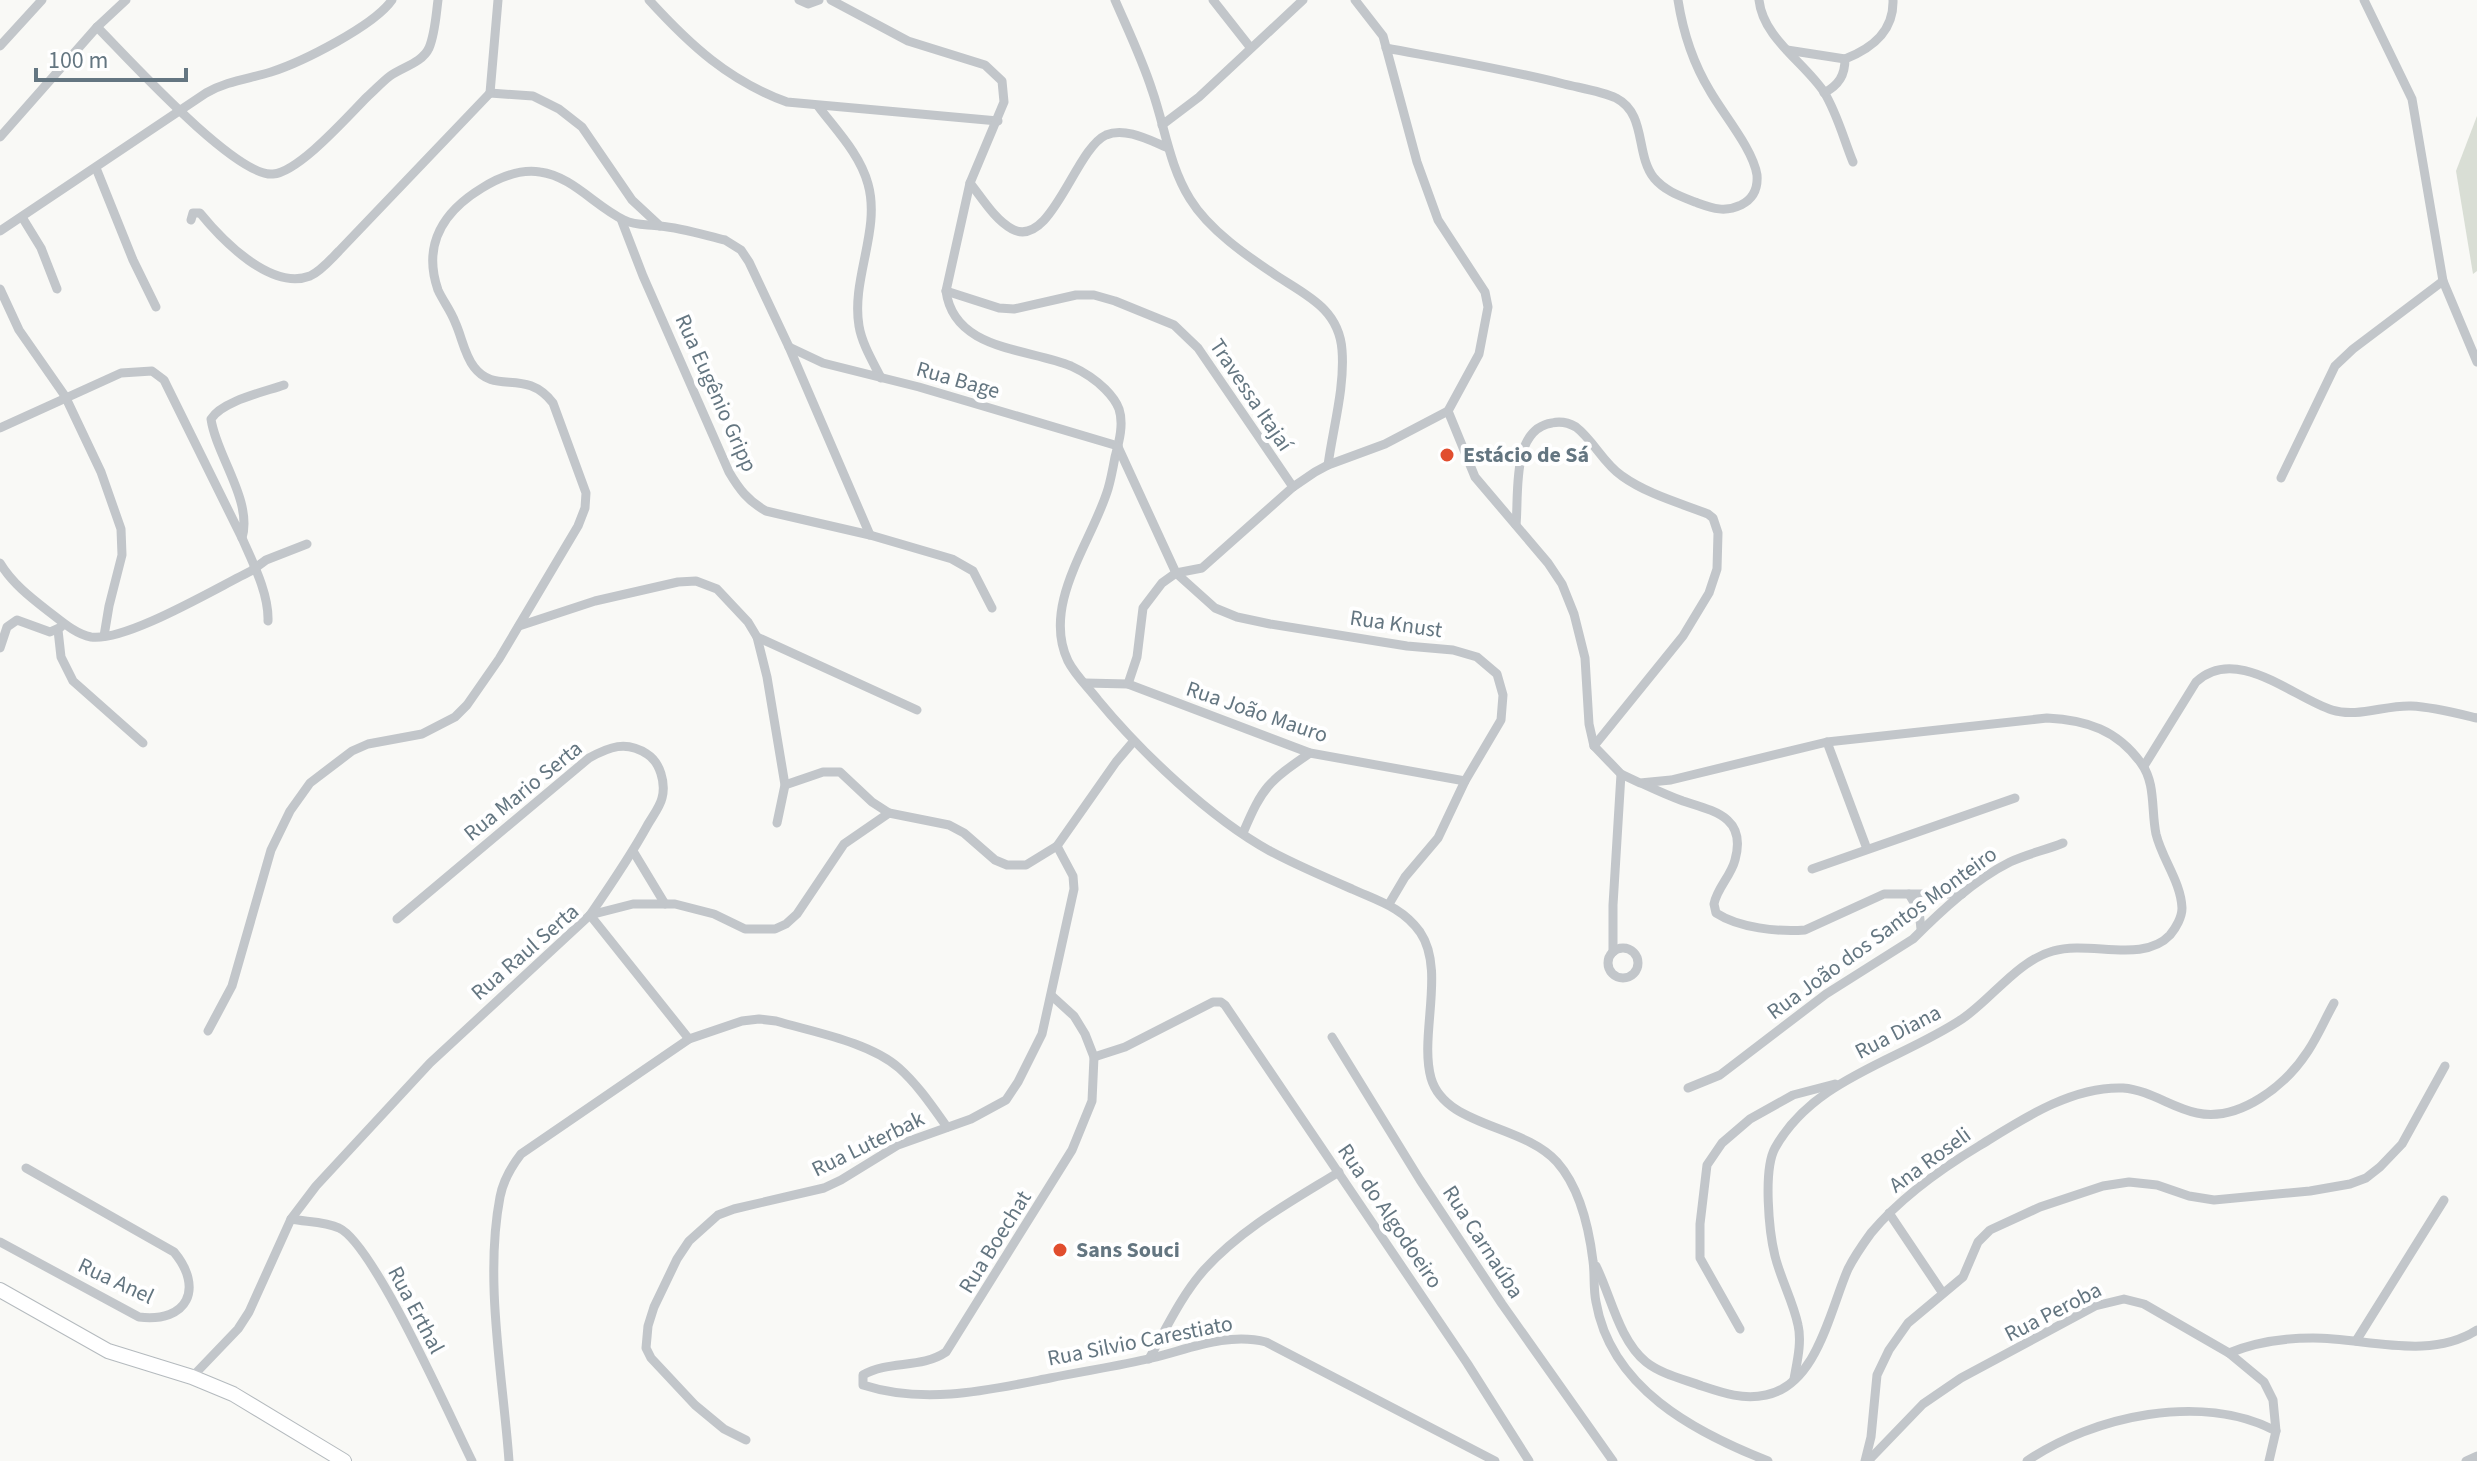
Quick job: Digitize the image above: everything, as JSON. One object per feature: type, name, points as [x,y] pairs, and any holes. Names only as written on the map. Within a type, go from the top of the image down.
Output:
[{"type":"street","points":[[0,46],[42,0]]},
{"type":"street","points":[[0,137],[97,27],[126,0]]},
{"type":"street","points":[[0,231],[220,85],[274,71],[304,58],[376,18],[392,0]]},
{"type":"street","points":[[97,27],[179,112],[259,171],[275,174],[317,147],[389,76],[419,59],[428,50],[438,0]]},
{"type":"street","points":[[191,220],[193,213],[200,213],[227,244],[266,270],[294,278],[312,275],[339,251],[490,93],[498,0]]},
{"type":"street","points":[[649,0],[685,39],[724,70],[765,94],[787,102],[998,121]]},
{"type":"street","points":[[799,0],[808,4],[819,0]]},
{"type":"street","points":[[831,0],[908,41],[963,57],[996,73],[1005,91],[998,121],[970,183],[946,291],[952,313],[970,332],[998,346],[1074,367],[1095,379],[1119,408],[1121,424],[1108,490],[1068,586],[1062,614],[1063,644],[1069,662],[1133,742],[1243,833],[1267,849],[1323,877],[1389,904],[1408,918],[1423,935],[1428,950],[1431,983],[1429,1060],[1438,1093],[1454,1109],[1469,1118],[1500,1127],[1536,1143],[1566,1173],[1586,1226],[1593,1259],[1596,1303],[1608,1341],[1638,1385],[1700,1429],[1768,1461]]},
{"type":"street","points":[[1115,0],[1140,55],[1166,147],[1191,201],[1210,224],[1277,276],[1319,302],[1331,317],[1342,347],[1342,373],[1328,465]]},
{"type":"street","points":[[1213,0],[1250,47]]},
{"type":"street","points":[[1162,125],[1199,97],[1303,0]]},
{"type":"street","points":[[1128,684],[1137,657],[1143,608],[1156,589],[1176,573],[1202,568],[1293,487],[1328,465],[1385,444],[1448,411],[1479,354],[1488,307],[1485,292],[1438,220],[1386,48],[1377,26],[1355,0]]},
{"type":"street","points":[[1386,48],[1545,79],[1614,97],[1633,112],[1652,175],[1661,185],[1712,209],[1734,208],[1746,203],[1753,194],[1757,186],[1756,172],[1750,156],[1708,89],[1681,21],[1678,0]]},
{"type":"street","points":[[1759,0],[1768,26],[1824,93],[1853,162]]},
{"type":"street","points":[[1787,50],[1845,59],[1871,47],[1879,40],[1891,19],[1893,0]]},
{"type":"street","points":[[2364,0],[2412,99],[2443,281],[2477,362]]},
{"type":"street","points":[[1824,93],[1843,75],[1845,59]]},
{"type":"street","points":[[490,93],[533,96],[559,109],[582,127],[632,200],[660,226]]},
{"type":"street","points":[[814,106],[853,152],[870,188],[858,305],[859,326],[881,378]]},
{"type":"street","points":[[970,183],[1010,228],[1022,233],[1033,231],[1044,222],[1079,163],[1096,142],[1108,134],[1132,134],[1166,147]]},
{"type":"street","points":[[96,168],[133,260],[156,307]]},
{"type":"street","points":[[208,1031],[232,986],[271,850],[290,811],[310,783],[352,751],[368,744],[422,734],[455,717],[477,691],[519,626],[578,526],[585,508],[586,493],[553,403],[545,392],[526,383],[492,381],[473,367],[439,291],[433,270],[435,245],[443,221],[462,200],[492,181],[522,172],[538,171],[552,175],[634,225],[660,226],[725,240],[741,250],[789,347],[870,535]]},
{"type":"street","points":[[22,217],[41,248],[57,289]]},
{"type":"street","name":"Rua Eugênio Gripp","points":[[621,219],[643,276],[740,491],[766,511],[870,535],[963,563],[979,580],[992,608]]},
{"type":"street","points":[[2281,478],[2335,366],[2443,281]]},
{"type":"street","points":[[0,289],[19,330],[65,396],[101,472],[121,529],[122,555],[104,636]]},
{"type":"street","name":"Travessa Itajaí","points":[[946,291],[999,308],[1014,309],[1076,295],[1094,295],[1174,325],[1198,348],[1293,487]]},
{"type":"street","name":"Rua Bage","points":[[789,347],[823,363],[919,387],[1118,446]]},
{"type":"street","points":[[0,428],[65,396],[129,371],[158,373],[242,538],[255,568],[268,621]]},
{"type":"street","points":[[242,538],[244,527],[239,499],[211,419],[225,408],[284,385]]},
{"type":"street","points":[[1448,411],[1475,477],[1562,584],[1574,614],[1585,658],[1589,724],[1594,746],[1621,774],[1713,810],[1727,818],[1735,831],[1738,844],[1733,868],[1714,899],[1714,910],[1734,921],[1776,929],[1805,930],[1884,894],[1962,894]]},
{"type":"street","points":[[1516,525],[1522,451],[1531,433],[1538,427],[1557,422],[1571,424],[1580,430],[1606,463],[1625,478],[1708,514],[1717,526],[1717,569],[1709,593],[1683,636],[1594,746]]},
{"type":"street","name":"Rua Knust","points":[[1118,446],[1176,573],[1223,613],[1270,624],[1407,646],[1453,650],[1477,657],[1497,674],[1503,695],[1501,720],[1465,781],[1438,838],[1405,877],[1389,904]]},
{"type":"street","points":[[0,563],[15,583],[61,626],[83,635],[104,636],[139,626],[266,560],[307,544]]},
{"type":"street","points":[[519,626],[595,601],[678,582],[696,581],[717,589],[733,604],[757,637],[785,785],[777,823]]},
{"type":"street","points":[[0,648],[7,627],[17,620],[50,632],[61,626]]},
{"type":"street","points":[[61,626],[61,657],[73,681],[143,743]]},
{"type":"street","points":[[757,637],[917,710]]},
{"type":"street","points":[[1640,783],[1671,780],[1827,742],[2019,720],[2077,719],[2097,726],[2117,739],[2144,766],[2196,682],[2203,676],[2223,670],[2267,677],[2319,705],[2344,712],[2413,706],[2477,718]]},
{"type":"street","name":"Rua João Mauro","points":[[1085,683],[1128,684],[1310,753],[1465,781]]},
{"type":"street","points":[[785,785],[823,772],[840,772],[889,813],[949,825],[964,833],[995,860],[1017,866],[1035,860],[1057,846],[1133,742]]},
{"type":"street","points":[[1827,742],[1867,849]]},
{"type":"street","name":"Rua Mario Serta","points":[[397,919],[589,758],[619,745],[630,746],[651,757],[659,768],[663,783],[662,799],[633,851],[590,915]]},
{"type":"street","points":[[1243,833],[1260,794],[1269,782],[1310,753]]},
{"type":"street","name":"Rua Diana","points":[[1794,1379],[1799,1335],[1775,1255],[1769,1203],[1773,1151],[1802,1114],[1839,1083],[1963,1018],[2038,956],[2073,948],[2147,949],[2161,943],[2177,923],[2182,906],[2157,836],[2152,791],[2144,766]]},
{"type":"street","points":[[1613,952],[1621,774]]},
{"type":"street","points":[[1812,869],[2015,798]]},
{"type":"street","name":"Rua Raul Serta","points":[[192,1377],[238,1329],[249,1312],[291,1219],[316,1186],[430,1063],[590,915],[633,904],[665,904],[693,907],[745,929],[775,929],[797,914],[844,844],[889,813]]},
{"type":"street","name":"Rua João dos Santos Monteiro","points":[[1688,1088],[1720,1075],[1826,994],[1913,939],[1962,894],[2012,861],[2063,843]]},
{"type":"street","name":"Rua Luterbak","points":[[746,1440],[724,1429],[702,1412],[651,1358],[646,1348],[654,1307],[689,1241],[718,1215],[824,1188],[898,1145],[996,1107],[1011,1093],[1042,1034],[1074,889],[1073,876],[1057,846]]},
{"type":"street","points":[[633,851],[665,904]]},
{"type":"street","points":[[1905,893],[1919,911],[1921,929]]},
{"type":"street","points":[[590,915],[689,1039]]},
{"type":"street","points":[[1052,996],[1074,1016],[1094,1057]]},
{"type":"street","name":"Rua do Algodoeiro","points":[[1094,1057],[1125,1047],[1213,1002],[1225,1005],[1459,1350],[1529,1461]]},
{"type":"street","name":"Ana Roseli","points":[[1794,1379],[1810,1364],[1850,1265],[1870,1234],[1889,1213],[1944,1167],[2024,1119],[2069,1098],[2123,1088],[2209,1115],[2234,1110],[2274,1088],[2306,1053],[2334,1003]]},
{"type":"street","points":[[509,1461],[495,1272],[500,1196],[509,1170],[521,1154],[689,1039],[742,1021],[759,1019],[776,1021],[863,1047],[898,1067],[925,1096],[947,1127]]},
{"type":"street","name":"Rua Carnaúba","points":[[1332,1037],[1502,1304],[1613,1461]]},
{"type":"street","name":"Rua Boechat","points":[[862,1383],[863,1375],[871,1370],[925,1362],[940,1356],[953,1344],[1072,1150],[1092,1101],[1094,1057]]},
{"type":"street","points":[[1866,1461],[1877,1375],[1899,1334],[1942,1292],[1963,1277],[1978,1242],[1990,1230],[2029,1211],[2103,1186],[2129,1182],[2214,1200],[2350,1184],[2366,1178],[2402,1144],[2445,1066]]},
{"type":"street","points":[[1740,1329],[1700,1258],[1700,1212],[1707,1165],[1722,1143],[1750,1119],[1793,1095],[1839,1083]]},
{"type":"street","name":"Rua Anel","points":[[0,1242],[139,1317],[154,1319],[168,1316],[179,1310],[187,1300],[191,1283],[182,1261],[174,1252],[26,1168]]},
{"type":"street","points":[[1149,1359],[1184,1297],[1223,1251],[1259,1221],[1339,1172]]},
{"type":"street","points":[[2356,1341],[2444,1200]]},
{"type":"street","points":[[1889,1213],[1942,1292]]},
{"type":"street","name":"Rua Erthal","points":[[291,1219],[339,1227],[364,1253],[395,1306],[472,1461]]},
{"type":"street","points":[[1593,1259],[1625,1334],[1645,1361],[1657,1369],[1731,1396],[1763,1396],[1780,1392],[1794,1379]]},
{"type":"street","points":[[0,1290],[108,1351],[192,1377],[233,1394],[344,1461]]},
{"type":"street","name":"Rua Peroba","points":[[1866,1461],[1940,1391],[2058,1325],[2112,1300],[2124,1299],[2144,1304],[2229,1353],[2264,1382],[2273,1400],[2276,1431]]},
{"type":"street","points":[[2229,1353],[2251,1344],[2282,1339],[2316,1338],[2425,1346],[2449,1343],[2477,1330]]},
{"type":"street","name":"Rua Silvio Carestiato","points":[[862,1383],[881,1389],[937,1396],[969,1394],[1242,1338],[1266,1342],[1495,1461]]},
{"type":"street","points":[[2027,1461],[2067,1437],[2132,1416],[2185,1411],[2241,1416],[2276,1431],[2269,1461]]},
{"type":"street","points":[[2466,1461],[2477,1456]]},
{"type":"shaded area","points":[[2477,116],[2477,271],[2473,274],[2456,171]]},
{"type":"place","name":"Estácio de Sá","points":[[1447,455]]},
{"type":"place","name":"Sans Souci","points":[[1060,1250]]}]
